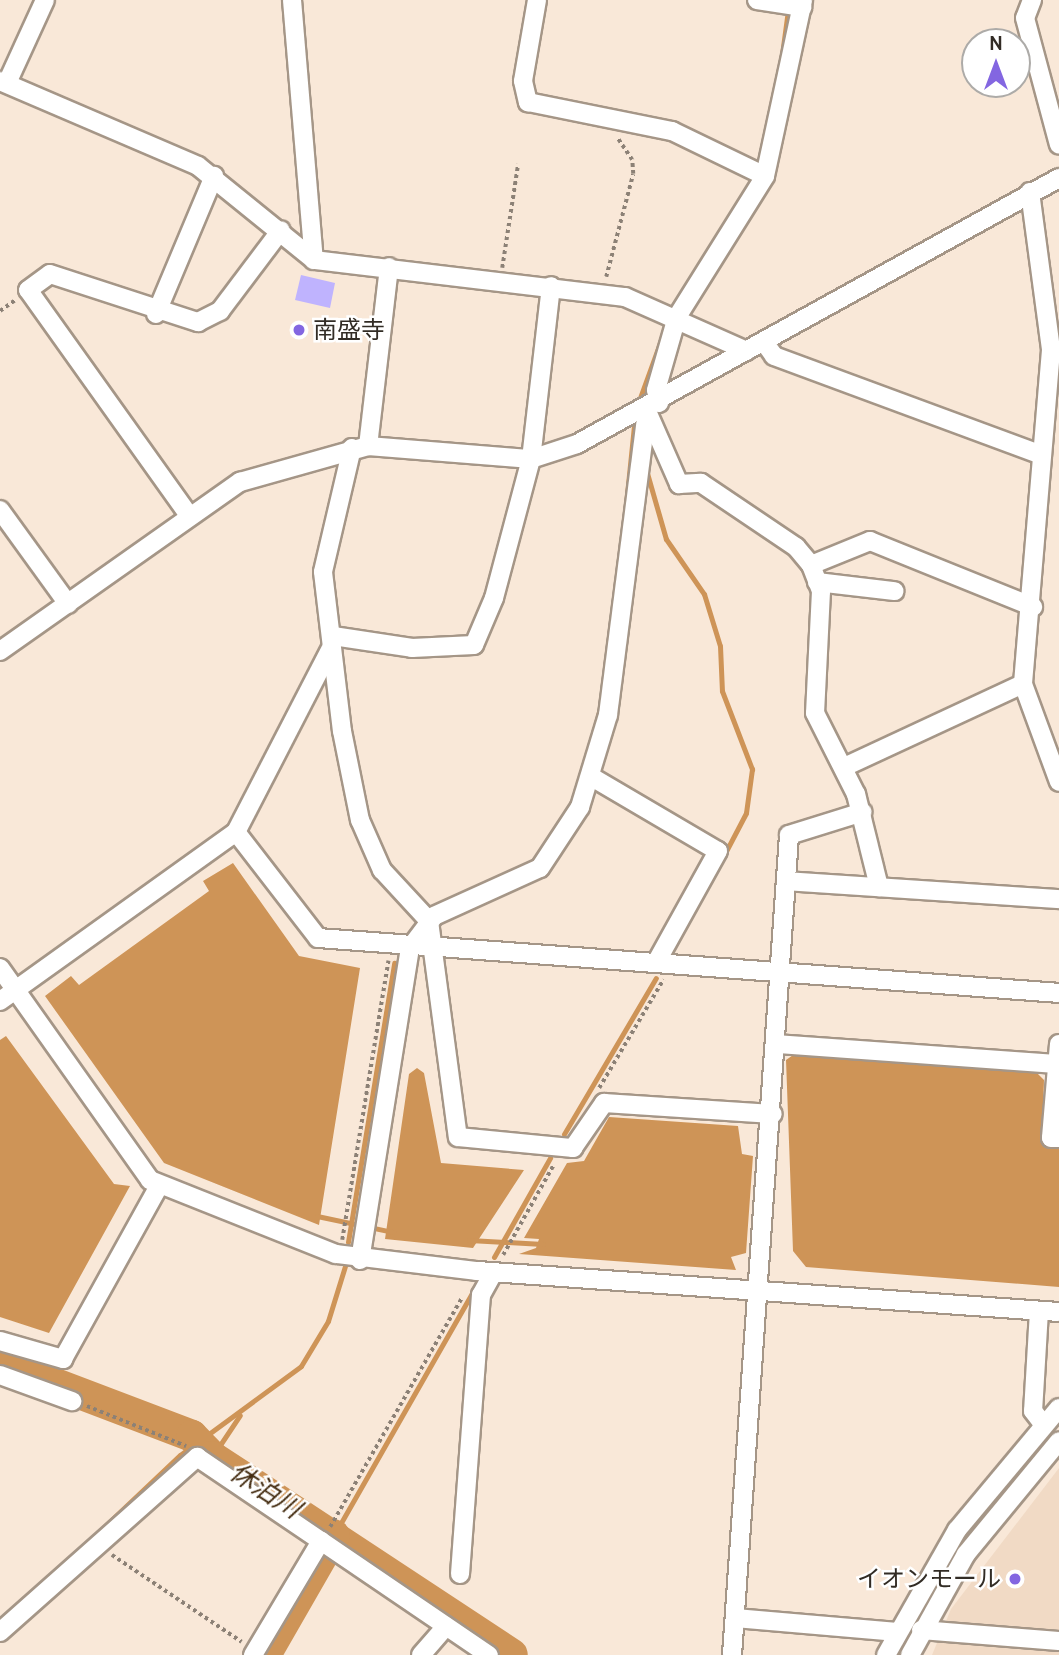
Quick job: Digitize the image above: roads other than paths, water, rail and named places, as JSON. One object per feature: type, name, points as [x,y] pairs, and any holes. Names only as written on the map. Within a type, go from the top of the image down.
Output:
[{"type":"street","points":[[45,0],[3,82],[161,145],[214,176],[314,260],[602,293],[677,317],[747,351]]},
{"type":"street","points":[[292,0],[314,260]]},
{"type":"street","points":[[537,0],[523,81],[528,102],[672,131],[765,176]]},
{"type":"street","points":[[359,1259],[410,947],[429,921],[540,868],[571,829],[590,776],[625,610],[656,390],[677,317],[765,176],[802,3],[757,0]]},
{"type":"street","points":[[1032,0],[1025,18],[1059,145]]},
{"type":"street","points":[[156,314],[214,176]]},
{"type":"street","points":[[0,651],[68,604],[188,513],[240,482],[360,447],[531,459],[653,407],[747,351],[1059,178]]},
{"type":"street","points":[[1030,192],[1050,338],[1053,399],[1039,454],[1033,607],[1023,684],[1059,782]]},
{"type":"street","points":[[188,513],[28,290],[50,274],[156,314],[191,322],[211,318],[281,230]]},
{"type":"street","points":[[389,267],[360,447],[326,549],[332,643],[360,820],[382,870],[429,921],[458,1137],[564,1147],[578,1145],[604,1103],[773,1114]]},
{"type":"street","points":[[332,643],[412,648],[474,645],[494,598],[531,459],[551,286]]},
{"type":"street","points":[[764,342],[774,356],[1039,454]]},
{"type":"street","points":[[653,407],[679,484],[701,483],[796,547],[814,573],[815,713],[844,767],[863,812],[879,887]]},
{"type":"street","points":[[0,510],[68,604]]},
{"type":"street","points":[[814,573],[870,541],[1033,607]]},
{"type":"street","points":[[814,573],[894,591]]},
{"type":"street","points":[[0,1001],[236,832],[332,643]]},
{"type":"street","points":[[844,767],[1023,684]]},
{"type":"street","points":[[590,776],[718,852],[665,962]]},
{"type":"street","points":[[732,1655],[761,1293],[789,835],[863,812]]},
{"type":"street","points":[[236,832],[311,935],[410,947],[433,945],[1059,993]]},
{"type":"street","points":[[786,881],[1059,899]]},
{"type":"street","points":[[0,968],[159,1186],[336,1254],[359,1259],[486,1272],[1059,1312]]},
{"type":"street","points":[[777,1044],[1054,1064]]},
{"type":"street","points":[[1059,1044],[1054,1064],[1051,1138],[1059,1138]]},
{"type":"street","points":[[0,1341],[62,1359],[159,1186]]},
{"type":"street","points":[[460,1574],[481,1295],[486,1272]]},
{"type":"street","points":[[1040,1311],[1033,1411],[1042,1424]]},
{"type":"street","points":[[0,1375],[72,1401]]},
{"type":"street","points":[[886,1655],[957,1530],[1042,1424],[1059,1408]]},
{"type":"street","points":[[910,1655],[921,1630],[991,1518],[1059,1441]]},
{"type":"street","points":[[0,1632],[100,1547],[197,1457],[323,1538],[489,1655]]},
{"type":"street","points":[[254,1653],[323,1538]]},
{"type":"street","points":[[735,1618],[897,1632]]},
{"type":"street","points":[[421,1655],[446,1626]]},
{"type":"street","points":[[921,1630],[1059,1641]]},
{"type":"waterway","points":[[780,69],[788,10]]},
{"type":"waterway","points":[[675,305],[723,227]]},
{"type":"waterway","points":[[637,406],[667,323]]},
{"type":"waterway","points":[[624,524],[635,416]]},
{"type":"waterway","points":[[645,466],[666,539],[704,594],[720,646],[722,691],[752,769],[746,813],[724,855]]},
{"type":"waterway","points":[[592,738],[602,700]]},
{"type":"waterway","points":[[406,937],[423,919]]},
{"type":"waterway","points":[[348,1242],[394,963]]},
{"type":"waterway","points":[[564,1134],[656,978]]},
{"type":"waterway","points":[[494,1257],[550,1158]]},
{"type":"waterway","points":[[317,1216],[393,1232]]},
{"type":"waterway","points":[[469,1240],[543,1244]]},
{"type":"waterway","points":[[89,1541],[180,1455],[301,1366],[328,1321],[345,1266]]},
{"type":"waterway","points":[[334,1535],[474,1290]]},
{"type":"waterway","name":"休泊川","points":[[0,1363],[192,1436],[212,1457],[512,1655]]},
{"type":"waterway","points":[[212,1457],[240,1415]]},
{"type":"waterway","points":[[265,1655],[334,1535]]},
{"type":"place","name":"南盛寺","points":[[299,330]]},
{"type":"place","name":"イオンモール","points":[[1015,1579]]}]
